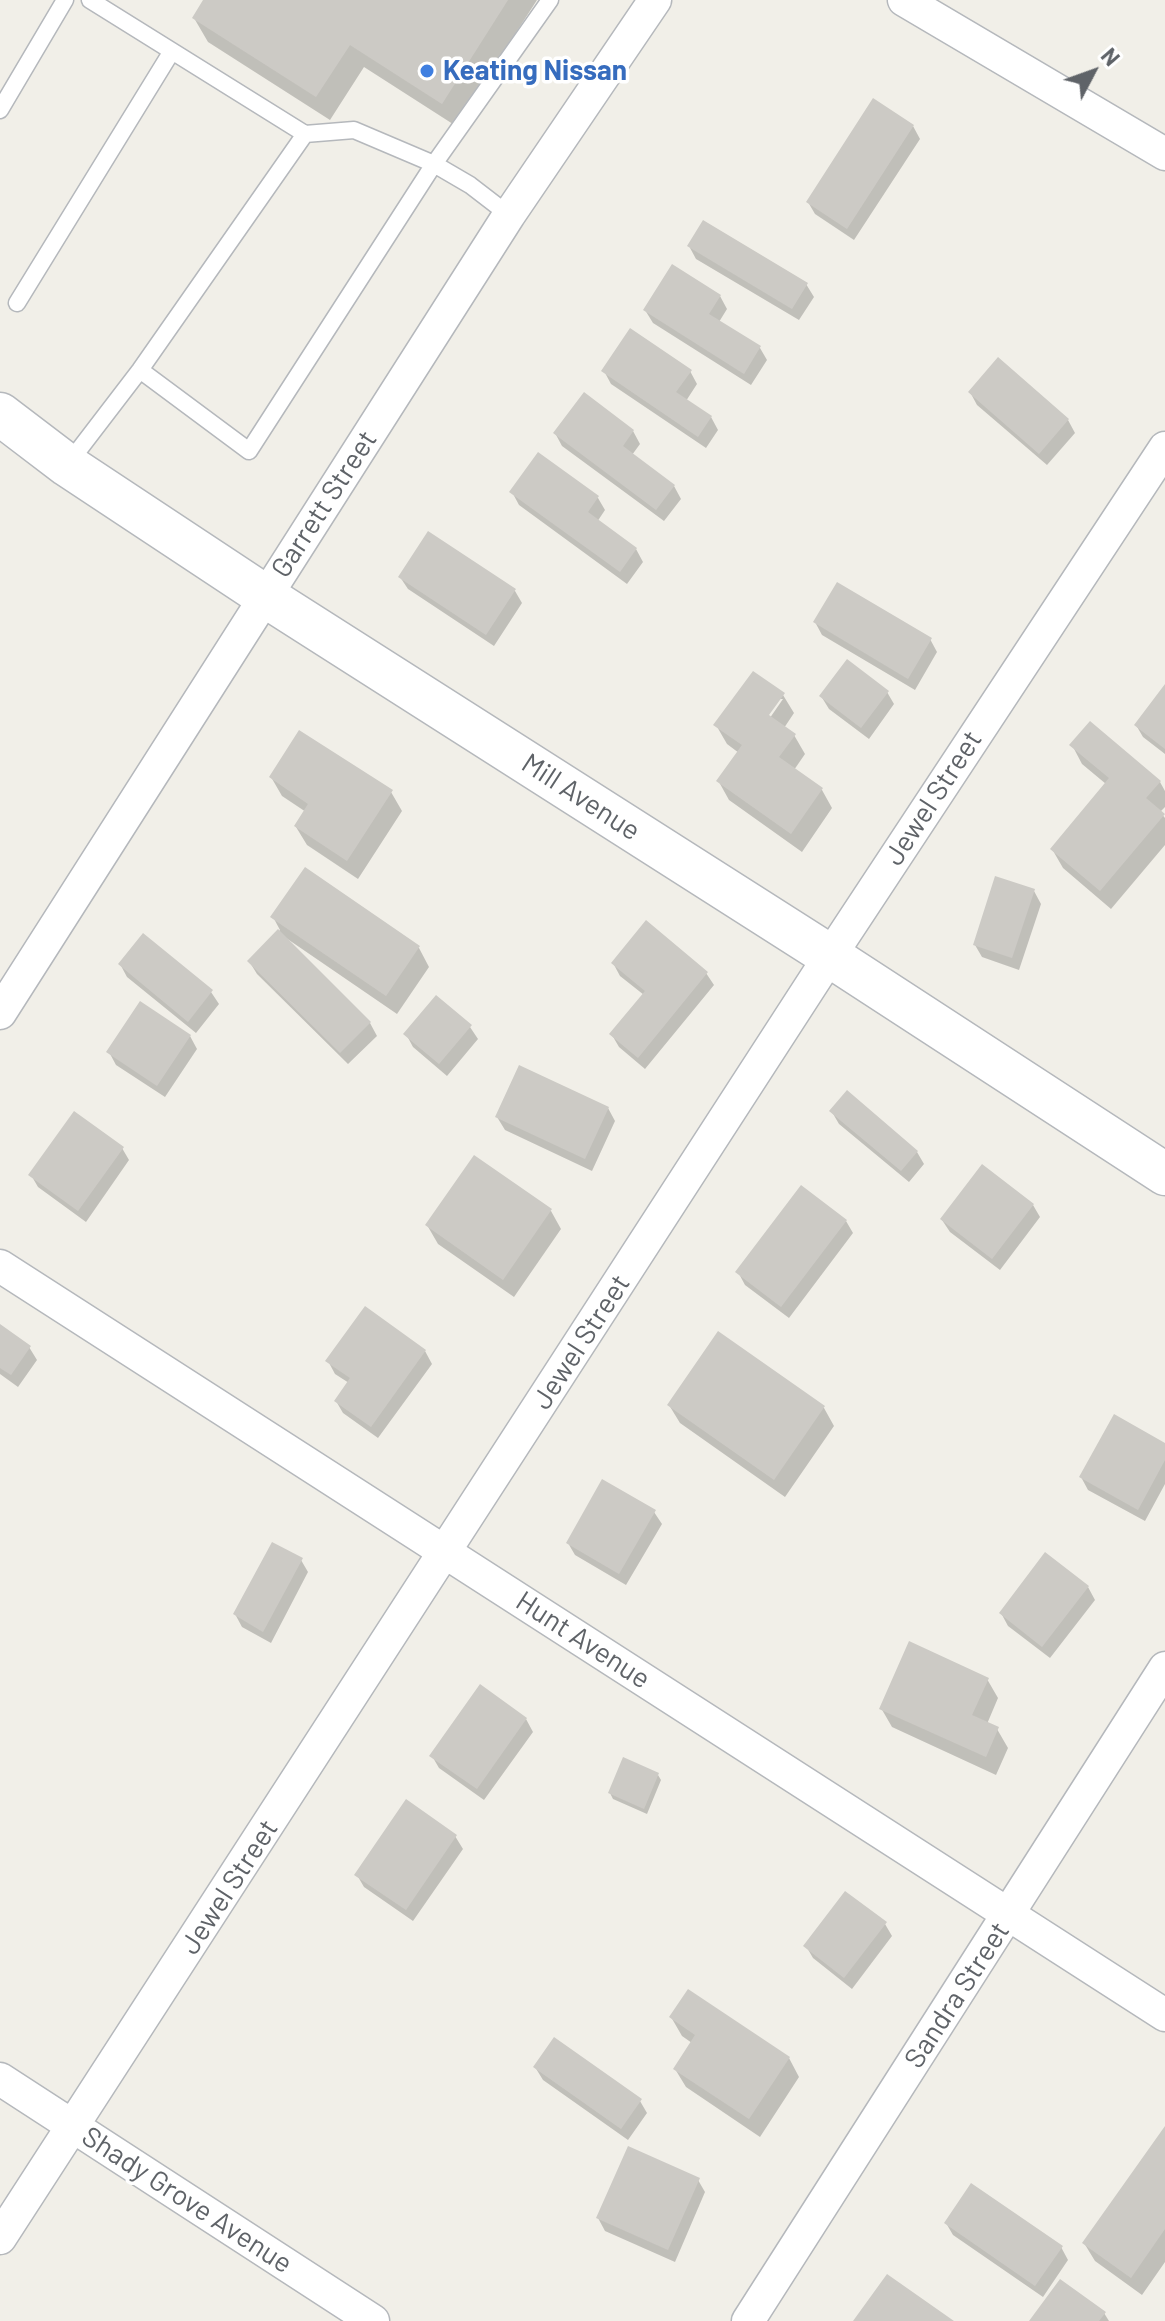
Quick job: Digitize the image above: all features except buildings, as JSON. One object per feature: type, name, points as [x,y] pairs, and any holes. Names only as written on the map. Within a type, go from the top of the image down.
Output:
[{"type":"street","name":"Garrett Street","points":[[0,1013],[509,215],[655,0]]},
{"type":"street","points":[[904,0],[938,9],[1165,154]]},
{"type":"street","name":"Mill Avenue","points":[[0,414],[67,465],[265,596],[830,956],[1165,1174]]},
{"type":"street","name":"Jewel Street","points":[[0,2238],[830,956],[1165,448]]},
{"type":"street","name":"Hunt Avenue","points":[[0,1266],[1165,2015]]},
{"type":"street","name":"Sandra Street","points":[[748,2321],[1165,1668]]},
{"type":"street","name":"Shady Grove Avenue","points":[[0,2079],[373,2321]]},
{"type":"lane","points":[[0,110],[65,0]]},
{"type":"lane","points":[[90,0],[305,134],[354,130],[434,164],[470,185],[509,215]]},
{"type":"lane","points":[[140,370],[249,451],[434,164],[550,0]]},
{"type":"lane","points":[[17,303],[172,51]]},
{"type":"lane","points":[[67,465],[140,370],[305,134]]},
{"type":"place","name":"Keating Nissan","points":[[427,71]]}]
